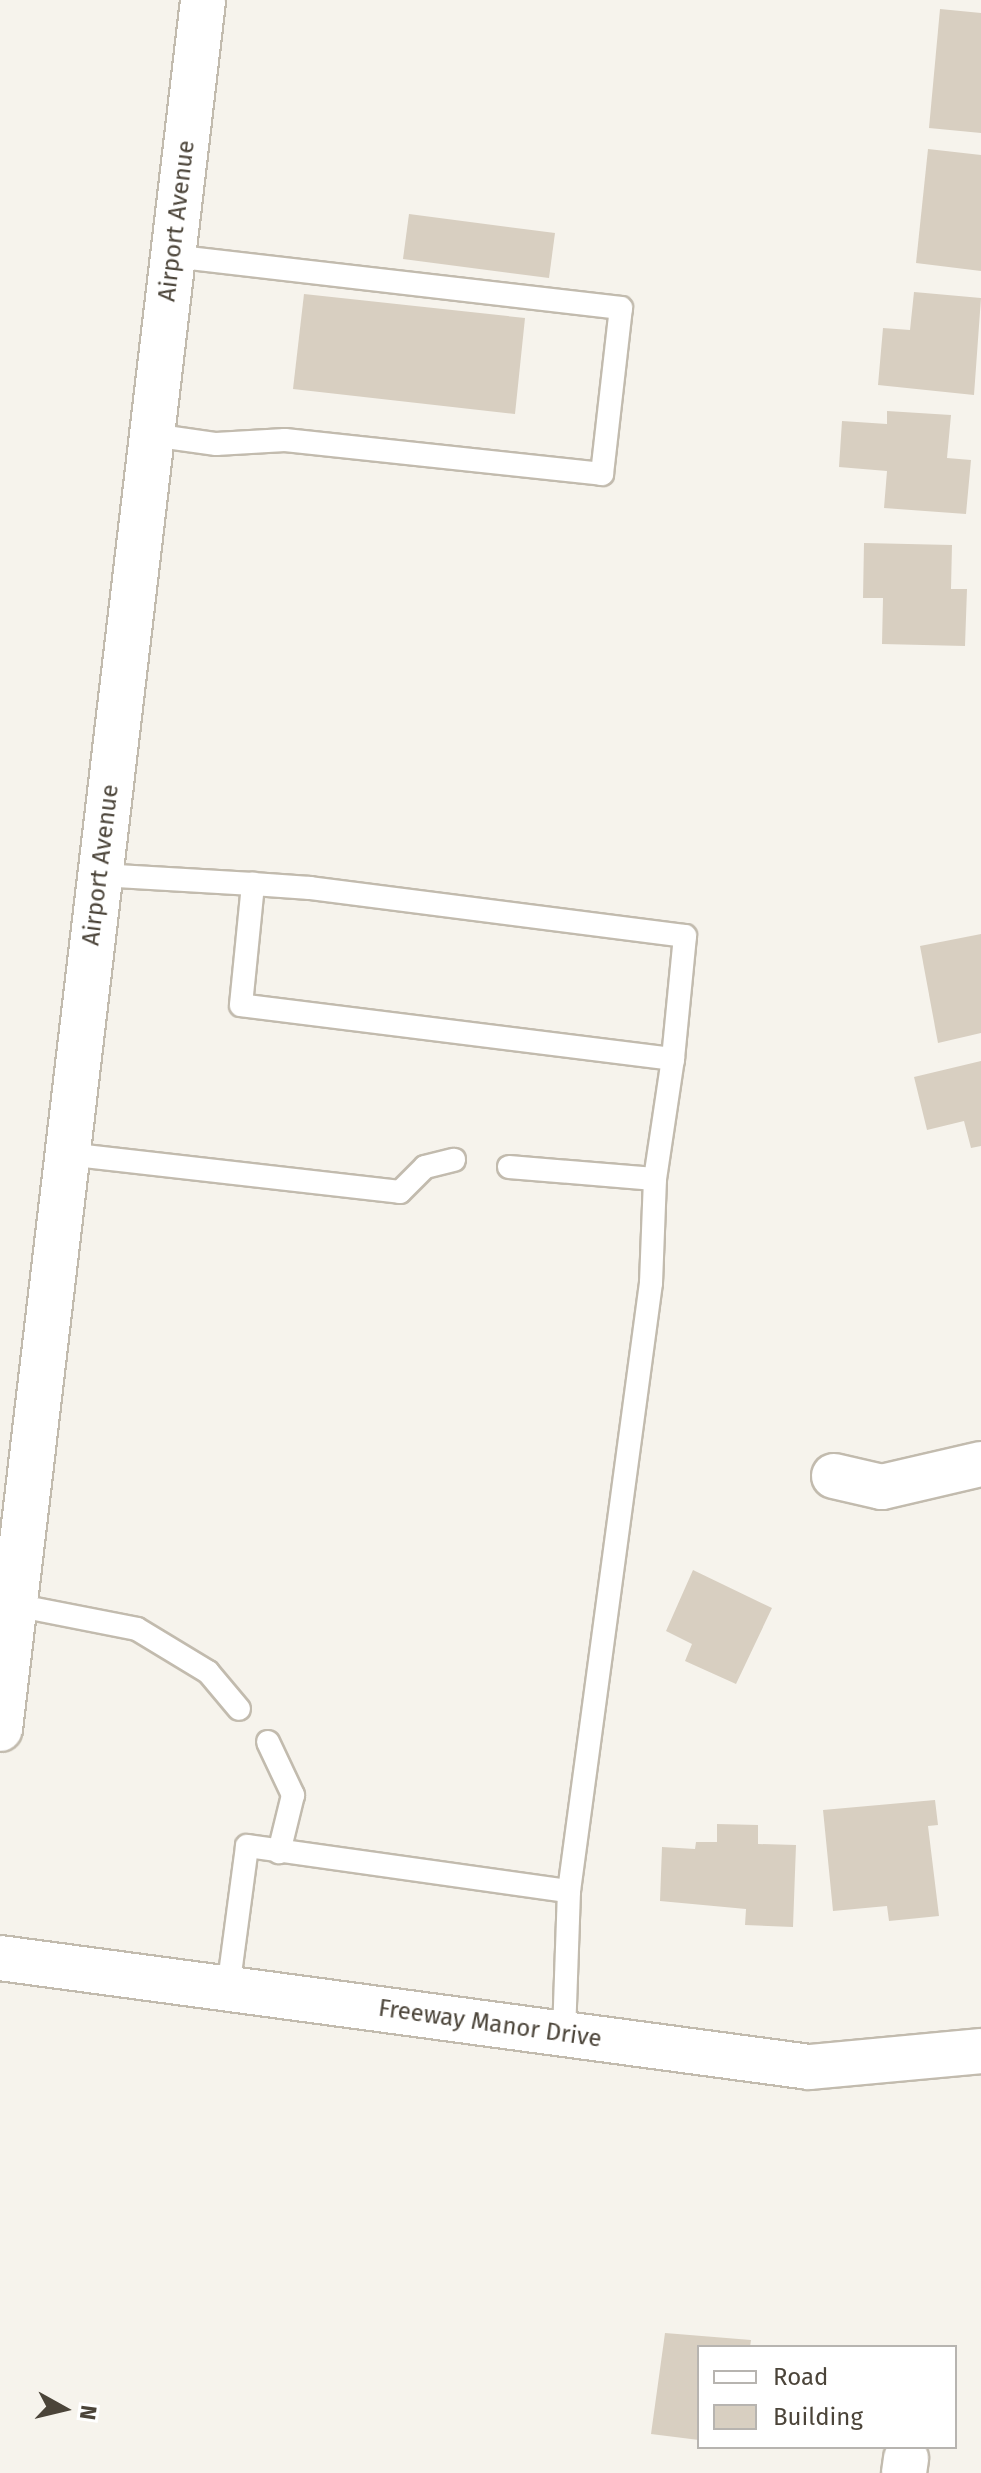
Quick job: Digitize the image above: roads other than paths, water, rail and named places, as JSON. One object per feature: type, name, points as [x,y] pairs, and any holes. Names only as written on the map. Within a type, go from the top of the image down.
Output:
[{"type":"street","name":"Airport Avenue","points":[[1,1717],[203,0]]},
{"type":"street","points":[[834,1476],[882,1487],[981,1464]]},
{"type":"street","name":"Freeway Manor Drive","points":[[0,1958],[809,2067],[981,2051]]},
{"type":"lane","points":[[152,435],[216,444],[285,440],[602,474],[621,308],[173,256]]},
{"type":"lane","points":[[100,875],[253,884],[685,936],[673,1059],[655,1179],[651,1283],[569,1891],[564,2034]]},
{"type":"lane","points":[[253,884],[241,1005],[673,1059]]},
{"type":"lane","points":[[67,1154],[400,1192],[425,1167],[454,1160]]},
{"type":"lane","points":[[509,1167],[655,1179]]},
{"type":"lane","points":[[15,1605],[137,1629],[208,1672],[239,1709]]},
{"type":"lane","points":[[268,1742],[293,1795],[279,1852]]},
{"type":"lane","points":[[228,1989],[247,1846],[569,1891]]}]
